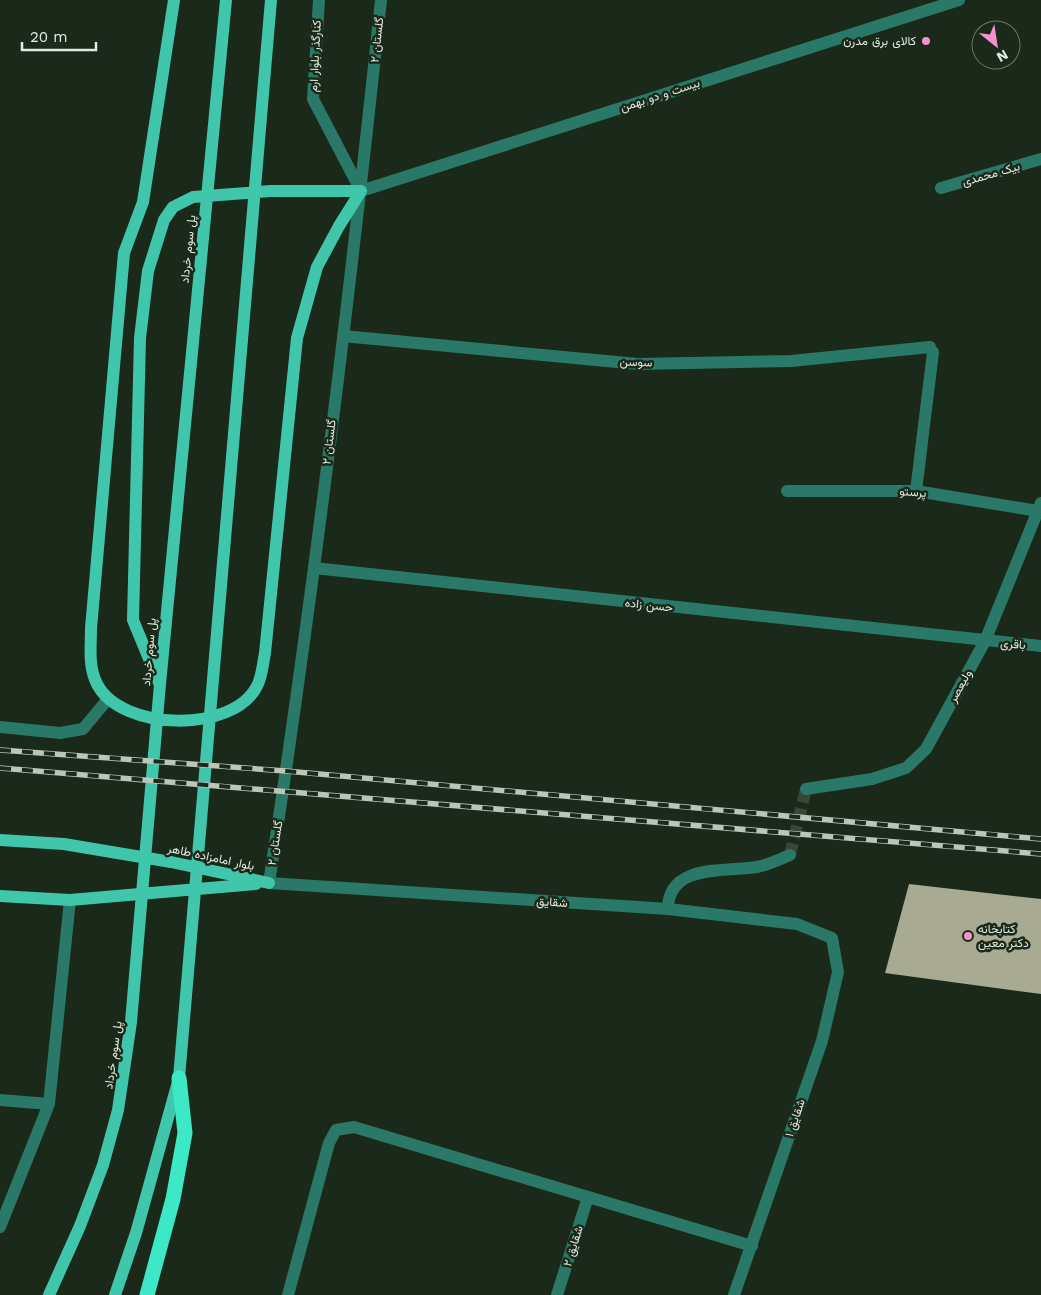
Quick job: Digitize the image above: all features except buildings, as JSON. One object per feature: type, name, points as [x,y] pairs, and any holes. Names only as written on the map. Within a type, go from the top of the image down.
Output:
[{"type":"highway","points":[[147,1295],[173,1199],[185,1133],[179,1078]]},
{"type":"main road","points":[[174,0],[143,202],[124,253],[91,628],[90,666],[98,685],[108,700],[134,714],[180,721],[221,716],[242,703],[257,686],[265,653],[297,338],[317,267],[361,191]]},
{"type":"main road","name":"پل سوم خرداد","points":[[49,1295],[80,1226],[103,1165],[118,1110],[132,1022],[160,684],[226,0]]},
{"type":"main road","points":[[115,1295],[136,1233],[179,1078],[271,0]]},
{"type":"main road","points":[[160,684],[133,620],[140,338],[148,271],[164,220],[173,208],[193,197],[271,191],[361,191]]},
{"type":"main road","name":"بلوار امامزاده طاهر","points":[[0,840],[74,846],[171,862],[269,883]]},
{"type":"main road","name":"بلوار امامزاده طاهر","points":[[0,896],[70,900],[269,883]]},
{"type":"street","name":"کنارگذر بلوار ارم","points":[[318,0],[313,99],[361,191]]},
{"type":"street","name":"گلستان ۲","points":[[269,883],[314,568],[361,191],[381,0]]},
{"type":"street","name":"بیست و دو بهمن","points":[[361,191],[959,0]]},
{"type":"street","name":"بیک محمدی","points":[[941,188],[1041,159]]},
{"type":"street","name":"سوسن","points":[[343,336],[638,364],[791,361],[931,350],[916,490]]},
{"type":"street","name":"پرستو","points":[[787,491],[916,490],[1039,507]]},
{"type":"street","name":"ولیعصر","points":[[806,789],[872,779],[906,768],[926,749],[985,642],[1039,507]]},
{"type":"street","name":"حسن زاده","points":[[314,568],[985,642]]},
{"type":"street","name":"باقری","points":[[985,642],[1041,646]]},
{"type":"street","points":[[0,727],[60,733],[83,729],[108,700]]},
{"type":"street","points":[[668,909],[668,896],[679,882],[705,870],[758,867],[790,855]]},
{"type":"street","name":"شقایق","points":[[269,883],[668,909],[797,924],[832,938]]},
{"type":"street","points":[[0,1227],[49,1104],[70,900]]},
{"type":"street","name":"۱ شقایق","points":[[734,1295],[822,1042],[838,972],[832,938]]},
{"type":"street","points":[[0,1100],[49,1104]]},
{"type":"street","points":[[288,1295],[329,1143],[336,1130],[354,1127],[752,1246]]},
{"type":"street","name":"شقایق ۲","points":[[557,1295],[588,1197]]},
{"type":"tunnel","points":[[790,855],[806,789]]},
{"type":"railway","points":[[0,750],[286,771],[1041,839]]},
{"type":"railway","points":[[0,768],[1041,854]]},
{"type":"place","name":"کالای برق مدرن","points":[[926,41]]},
{"type":"place","name":"کتابخانه دکتر معین","points":[[968,936]]}]
